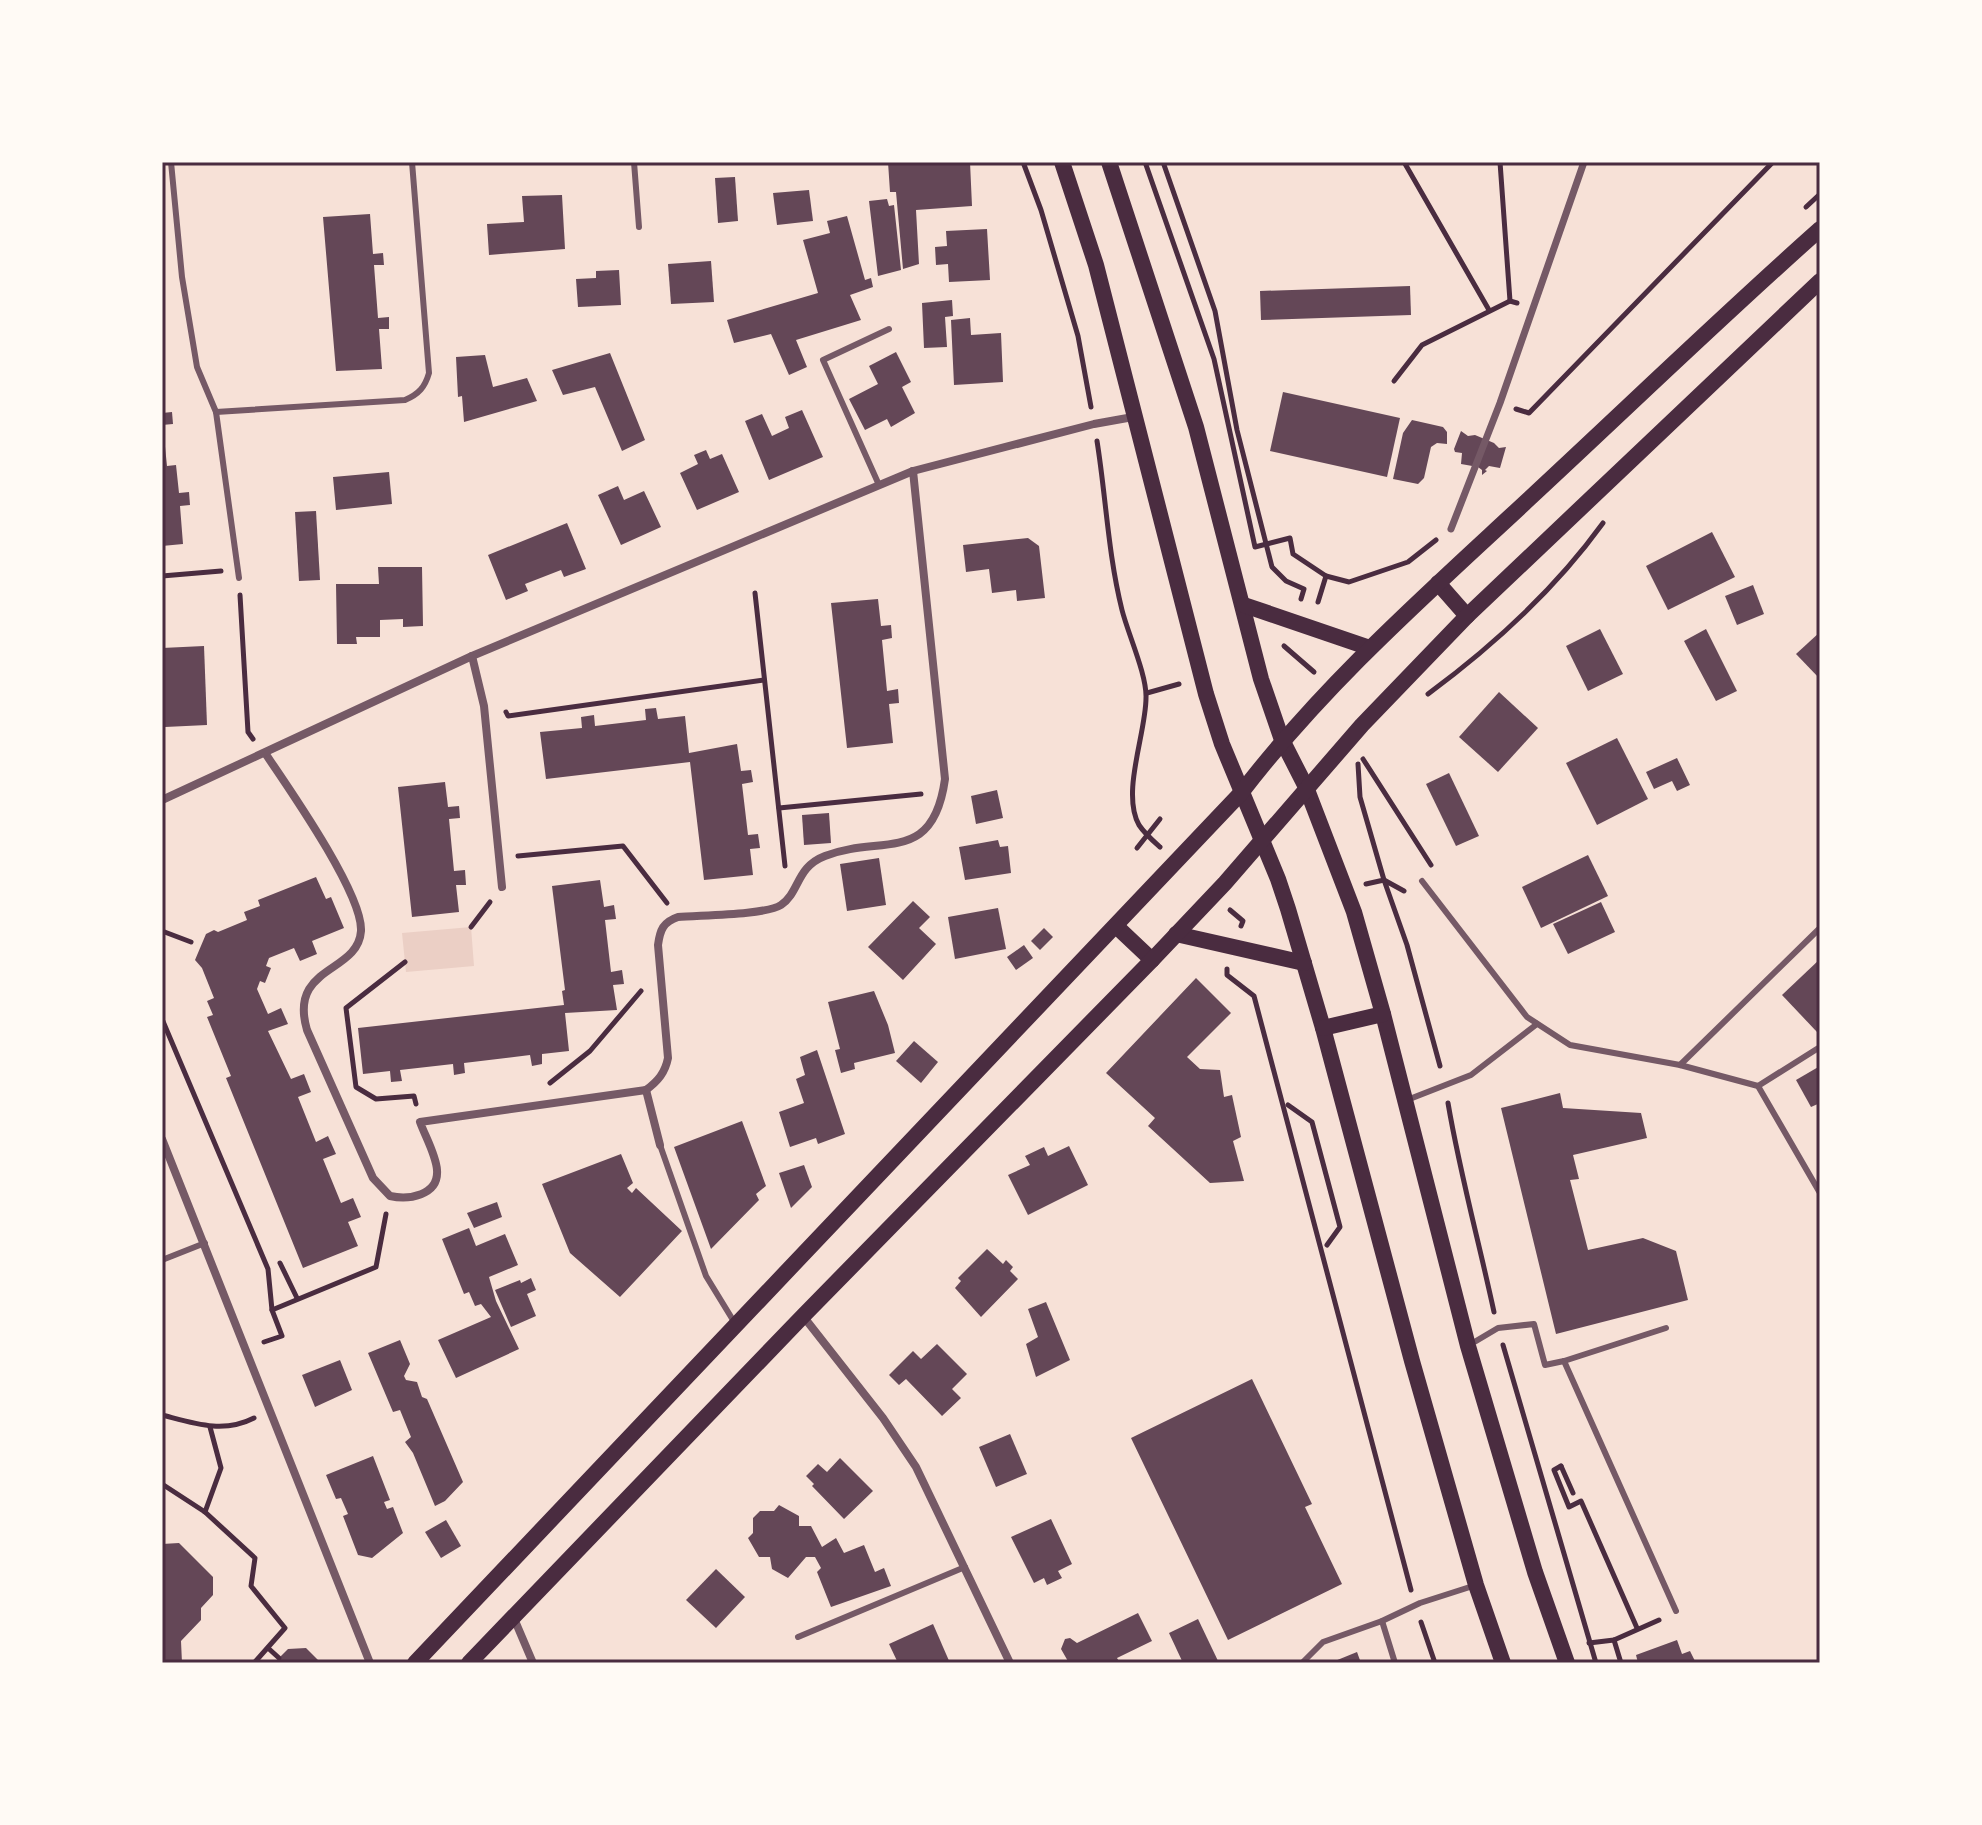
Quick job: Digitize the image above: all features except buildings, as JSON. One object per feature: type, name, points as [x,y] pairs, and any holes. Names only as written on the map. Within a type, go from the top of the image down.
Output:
[{"type":"main road","points":[[1062,162],[1096,265],[1206,694],[1241,793],[1278,879],[1304,963],[1412,1361],[1476,1585],[1503,1663]]},
{"type":"main road","points":[[1109,162],[1196,427],[1261,679],[1282,740],[1306,787],[1346,889],[1383,1014],[1468,1346],[1535,1572],[1567,1663]]},
{"type":"main road","points":[[415,1663],[1241,793],[1282,740],[1331,687],[1728,311],[1820,229]]},
{"type":"main road","points":[[469,1663],[1152,960],[1261,842],[1362,725],[1467,616],[1820,281]]},
{"type":"main road","points":[[1438,583],[1467,616]]},
{"type":"main road","points":[[1244,605],[1370,648]]},
{"type":"main road","points":[[1116,926],[1152,960]]},
{"type":"main road","points":[[1176,934],[1304,963]]},
{"type":"main road","points":[[1323,1028],[1383,1014]]},
{"type":"street","points":[[1451,529],[1500,403],[1584,162]]},
{"type":"street","points":[[162,800],[472,656],[913,471],[1094,424],[1133,417]]},
{"type":"street","points":[[265,753],[342,875],[360,917],[358,945],[350,956],[316,978],[308,991],[302,1014],[373,1178],[390,1196],[412,1199],[422,1195],[435,1179],[437,1169],[420,1122],[646,1090],[657,1082],[665,1071],[668,1058],[658,945],[659,934],[668,921],[678,917],[771,910],[789,898],[805,869],[823,857],[897,845],[910,840],[937,812],[945,779],[913,471]]},
{"type":"street","points":[[472,656],[484,706],[502,887]]},
{"type":"street","points":[[646,1090],[660,1145]]},
{"type":"street","points":[[162,1139],[370,1663]]},
{"type":"street","points":[[803,1316],[858,1384],[927,1487],[1010,1663]]},
{"type":"street","points":[[513,1616],[533,1663]]},
{"type":"lane","points":[[171,162],[182,277],[197,367],[216,412],[239,578]]},
{"type":"lane","points":[[216,412],[405,400],[416,396],[425,385],[429,373],[412,162]]},
{"type":"lane","points":[[634,162],[639,227]]},
{"type":"lane","points":[[879,485],[823,360],[889,329]]},
{"type":"lane","points":[[1422,881],[1527,1017],[1570,1045],[1680,1065],[1758,1086],[1820,1193]]},
{"type":"lane","points":[[1680,1065],[1820,928]]},
{"type":"lane","points":[[1405,1100],[1471,1075],[1537,1024]]},
{"type":"lane","points":[[1758,1086],[1820,1047]]},
{"type":"lane","points":[[660,1145],[706,1276],[736,1326]]},
{"type":"lane","points":[[162,1260],[205,1243]]},
{"type":"lane","points":[[1468,1346],[1498,1328],[1534,1324],[1545,1365],[1666,1328]]},
{"type":"lane","points":[[1564,1361],[1676,1611]]},
{"type":"lane","points":[[798,1637],[965,1567]]},
{"type":"lane","points":[[1302,1663],[1323,1642],[1476,1585]]},
{"type":"lane","points":[[1382,1621],[1395,1663]]},
{"type":"path","points":[[1145,162],[1214,359],[1255,547],[1290,538],[1293,554],[1326,576],[1349,582],[1408,562],[1451,529]]},
{"type":"path","points":[[1163,162],[1215,311],[1237,430],[1272,567],[1286,581],[1304,589]]},
{"type":"path","points":[[1404,162],[1489,310]]},
{"type":"path","points":[[1500,162],[1510,301]]},
{"type":"path","points":[[1500,403],[1529,413],[1773,162]]},
{"type":"path","points":[[1799,214],[1820,194]]},
{"type":"path","points":[[1394,381],[1422,345],[1510,301],[1532,307]]},
{"type":"path","points":[[162,576],[238,569]]},
{"type":"path","points":[[1318,602],[1326,576]]},
{"type":"path","points":[[239,578],[248,732],[265,753]]},
{"type":"path","points":[[755,593],[789,898]]},
{"type":"path","points":[[1284,646],[1331,687]]},
{"type":"path","points":[[504,708],[508,716],[764,680]]},
{"type":"path","points":[[1147,693],[1134,804],[1138,822],[1175,862]]},
{"type":"path","points":[[1362,725],[1376,741],[1358,763],[1360,797],[1407,945],[1445,1087],[1457,1158],[1498,1328],[1596,1663]]},
{"type":"path","points":[[1362,758],[1428,856],[1433,869]]},
{"type":"path","points":[[779,808],[944,791]]},
{"type":"path","points":[[1137,848],[1160,819]]},
{"type":"path","points":[[500,857],[623,846],[678,917]]},
{"type":"path","points":[[1346,889],[1384,880],[1414,896]]},
{"type":"path","points":[[471,927],[502,887]]},
{"type":"path","points":[[1213,895],[1243,921],[1227,975],[1254,996],[1415,1606],[1435,1663]]},
{"type":"path","points":[[162,931],[191,942]]},
{"type":"path","points":[[405,962],[346,1008],[356,1087],[376,1099],[414,1096],[420,1122]]},
{"type":"path","points":[[519,1108],[590,1051],[660,969]]},
{"type":"path","points":[[162,1019],[268,1269],[272,1310],[282,1336],[258,1345]]},
{"type":"path","points":[[1288,1105],[1312,1122],[1340,1227],[1327,1245]]},
{"type":"path","points":[[272,1310],[376,1267],[390,1196]]},
{"type":"path","points":[[280,1263],[297,1298]]},
{"type":"path","points":[[162,1415],[210,1427],[241,1425],[270,1410]]},
{"type":"path","points":[[205,1512],[221,1468],[210,1427]]},
{"type":"path","points":[[1573,1493],[1561,1466],[1554,1470],[1569,1507],[1581,1501],[1637,1628]]},
{"type":"path","points":[[162,1484],[205,1512],[255,1558],[251,1586],[285,1628],[254,1663]]},
{"type":"path","points":[[1589,1643],[1614,1640],[1676,1611]]},
{"type":"path","points":[[1614,1640],[1621,1663]]},
{"type":"path","points":[[267,1648],[279,1658]]},
{"type":"shaded area","points":[[471,927],[474,966],[406,972],[402,933]]}]
